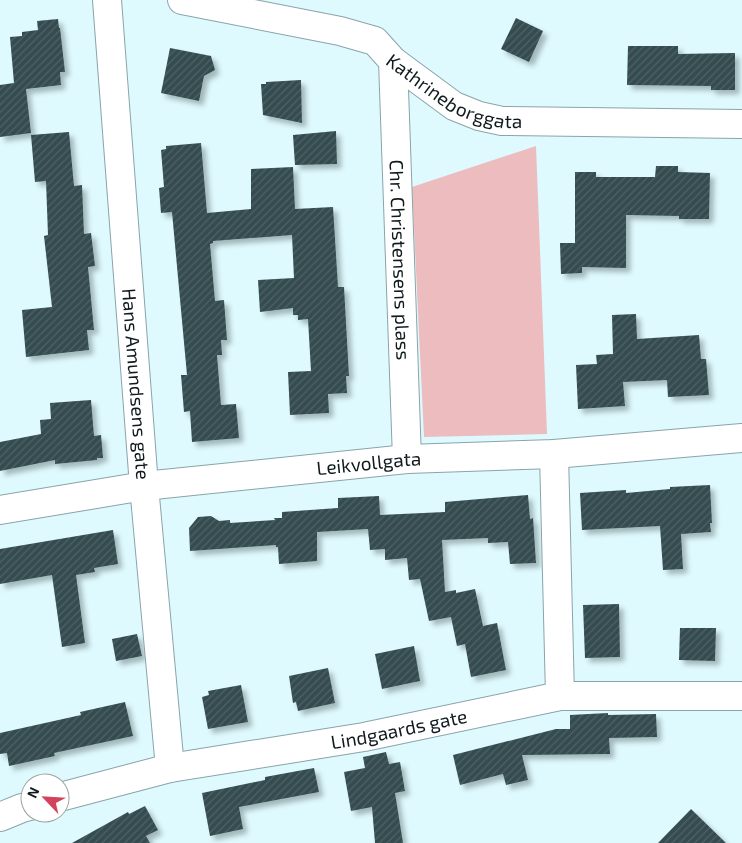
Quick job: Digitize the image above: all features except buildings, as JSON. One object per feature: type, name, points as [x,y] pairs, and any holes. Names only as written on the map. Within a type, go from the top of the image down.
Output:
[{"type":"street","name":"Hans Amundsens gate","points":[[107,0],[144,486],[170,768]]},
{"type":"street","name":"Kathrineborggata","points":[[182,0],[340,31],[375,40],[393,60],[454,106],[479,116],[502,121],[742,124]]},
{"type":"street","name":"Chr. Christensens plass","points":[[393,60],[407,459]]},
{"type":"street","name":"Leikvollgata","points":[[0,510],[144,486],[407,459],[554,454],[742,438]]},
{"type":"street","points":[[554,454],[560,696]]},
{"type":"street","name":"Lindgaards gate","points":[[70,795],[170,768],[364,737],[560,696],[742,696]]},
{"type":"street","points":[[0,818],[20,809]]},
{"type":"shaded area","points":[[536,146],[547,434],[424,437],[412,187]]}]
